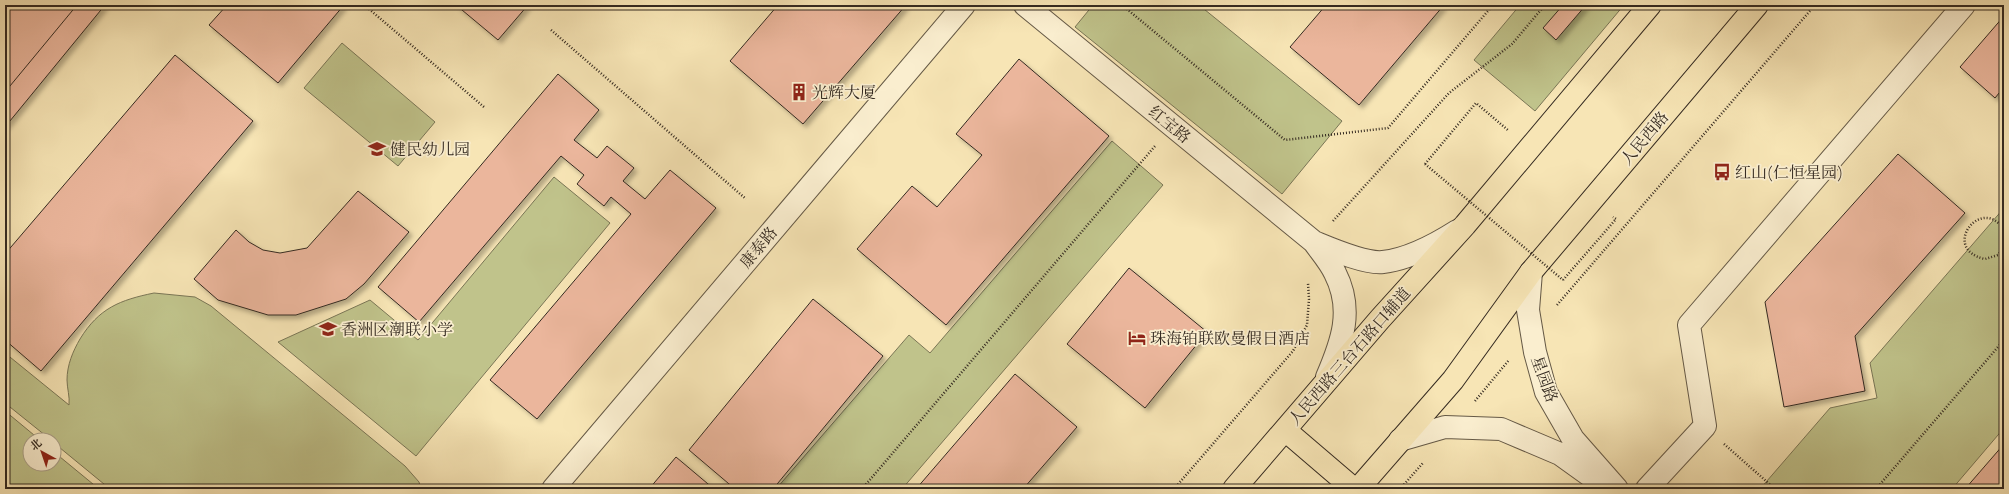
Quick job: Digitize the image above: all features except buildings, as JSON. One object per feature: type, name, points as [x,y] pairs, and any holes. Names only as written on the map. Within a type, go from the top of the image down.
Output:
[{"type":"main road","points":[[1465,225],[1650,5]]},
{"type":"main road","name":"人民西路","points":[[1531,272],[1757,5]]},
{"type":"main road","name":"人民西路三台石路口辅道","points":[[1234,489],[1380,319],[1465,225]]},
{"type":"main road","points":[[1358,489],[1453,380],[1531,272]]},
{"type":"main road","points":[[1285,430],[1354,489]]},
{"type":"street","name":"康泰路","points":[[553,489],[964,5]]},
{"type":"street","name":"红宝路","points":[[1025,5],[1314,242],[1335,273],[1344,299],[1345,330],[1338,353],[1323,386]]},
{"type":"street","points":[[1647,489],[1705,426],[1689,325],[1964,5]]},
{"type":"street","name":"红宝路","points":[[1314,242],[1346,255],[1382,262],[1411,255],[1438,243],[1465,225]]},
{"type":"street","name":"星园路","points":[[1531,272],[1528,310],[1535,352],[1546,392],[1573,439],[1617,489]]},
{"type":"street","points":[[1400,440],[1445,427],[1501,429],[1560,454],[1609,489]]},
{"type":"path","points":[[1122,5],[1285,140],[1388,128],[1493,5]]},
{"type":"path","points":[[1277,5],[1280,7],[1303,5]]},
{"type":"path","points":[[1453,427],[1532,333],[1815,5]]},
{"type":"path","points":[[368,9],[484,107]]},
{"type":"path","points":[[550,30],[746,199]]},
{"type":"path","points":[[1529,148],[1476,103],[1425,164],[1563,280],[1616,219]]},
{"type":"path","points":[[862,489],[1172,126]]},
{"type":"path","points":[[2004,230],[1995,220],[1989,218],[1976,220],[1967,229],[1965,242],[1967,249],[1972,254],[1985,259],[1998,255],[2004,249]]},
{"type":"path","points":[[1876,489],[2004,340]]},
{"type":"path","points":[[1705,426],[1775,489]]},
{"type":"path","points":[[1400,489],[1424,461]]},
{"type":"green space","points":[[1093,5],[1199,5],[1342,121],[1282,194],[1075,27]]},
{"type":"green space","points":[[1520,5],[1624,5],[1535,111],[1474,60]]},
{"type":"green space","points":[[342,43],[435,122],[398,166],[304,88]]},
{"type":"green space","points":[[1112,141],[1163,185],[902,489],[776,489],[909,335],[930,353]]},
{"type":"green space","points":[[554,177],[610,223],[416,456],[278,342],[370,300],[418,340]]},
{"type":"green space","points":[[2004,208],[2004,428],[1952,489],[1760,489],[1830,408],[1877,398],[1870,363]]},
{"type":"green space","points":[[154,293],[195,297],[211,306],[405,466],[419,482],[421,489],[110,489],[62,450],[62,432],[41,432],[5,403],[5,353],[69,405],[67,374],[69,364],[77,344],[87,328],[111,307],[121,302]]},
{"type":"green space","points":[[5,411],[30,432],[22,432],[22,472],[62,472],[62,459],[99,489],[5,489]]},
{"type":"place","name":"光辉大厦","points":[[799,92]]},
{"type":"place","name":"健民幼儿园","points":[[377,149]]},
{"type":"place","name":"红山(仁恒星园)","points":[[1722,172]]},
{"type":"place","name":"香洲区潮联小学","points":[[328,329]]},
{"type":"place","name":"珠海铂联欧曼假日酒店","points":[[1137,338]]}]
